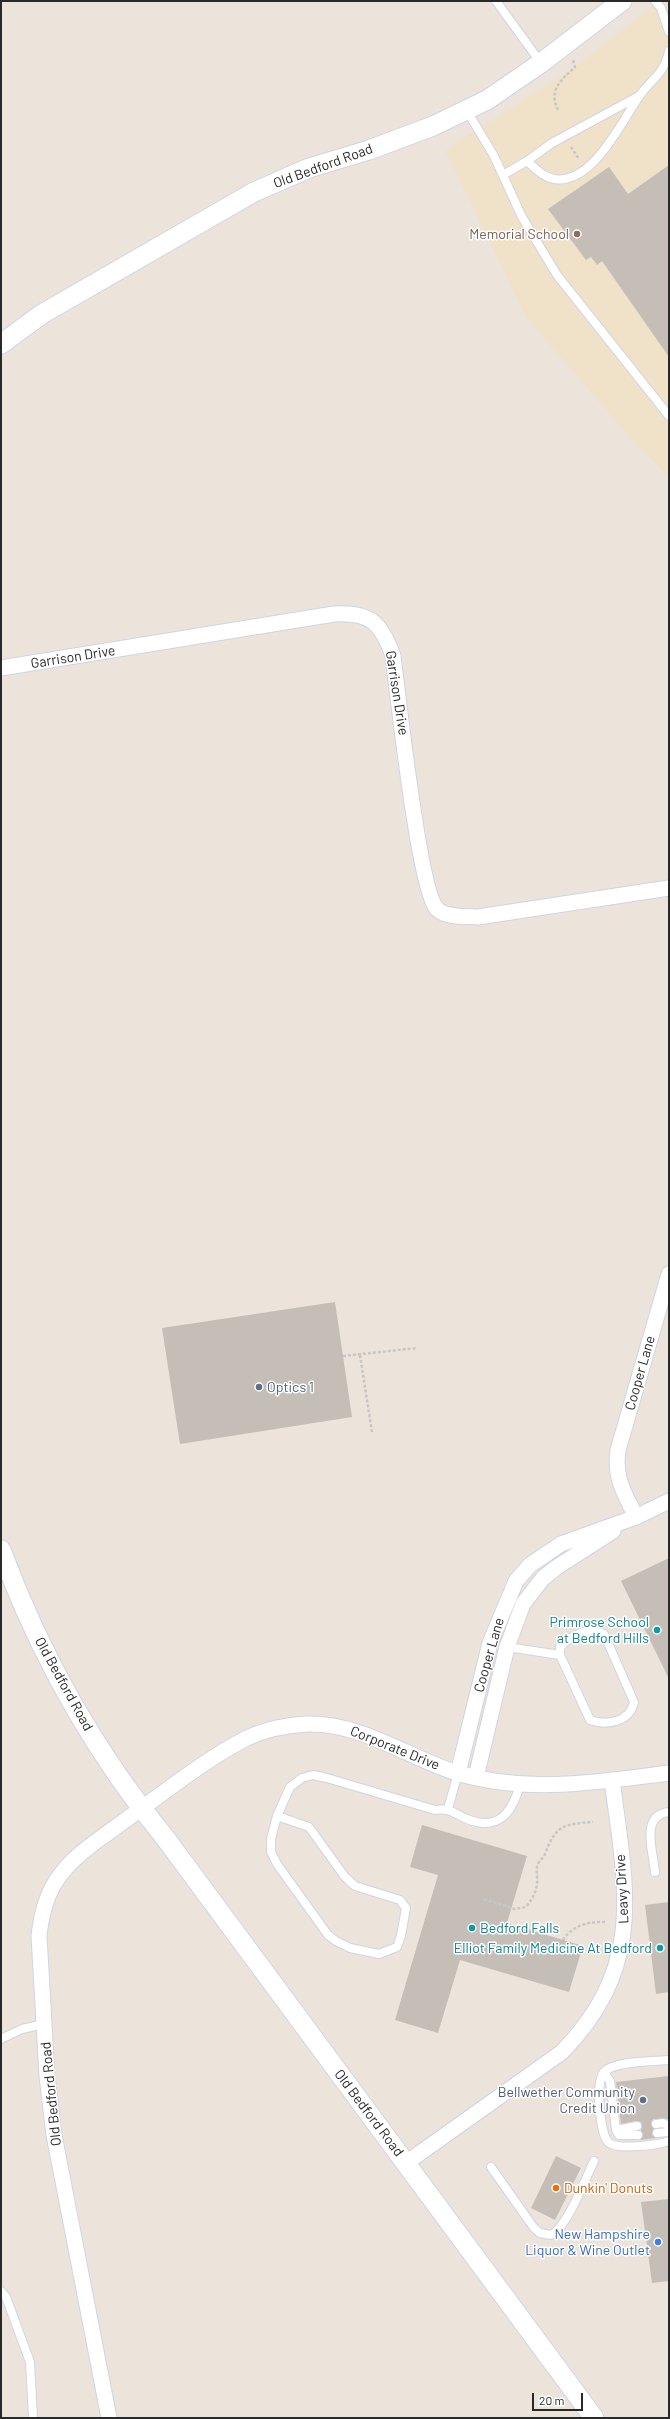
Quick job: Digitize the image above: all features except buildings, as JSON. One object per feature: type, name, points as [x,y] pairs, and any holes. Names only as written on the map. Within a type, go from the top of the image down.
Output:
[{"type":"street","name":"Old Bedford Road","points":[[1,344],[42,314],[254,192],[309,168],[369,150],[467,111],[487,100],[541,63],[622,1]]},
{"type":"street","name":"Garrison Drive","points":[[1,668],[334,614],[354,613],[373,620],[386,636],[393,656],[420,854],[427,888],[437,909],[451,915],[478,917],[669,888]]},
{"type":"street","name":"Cooper Lane","points":[[636,1517],[617,1478],[615,1468],[618,1450],[669,1274]]},
{"type":"street","name":"Cooper Lane","points":[[458,1773],[490,1643],[516,1581],[539,1557],[561,1544],[636,1517],[669,1501]]},
{"type":"street","name":"Cooper Lane","points":[[476,1777],[507,1646],[524,1604],[543,1578],[557,1567],[636,1517]]},
{"type":"street","name":"Old Bedford Road","points":[[2,1553],[21,1602],[72,1703],[141,1809],[166,1840],[594,2418]]},
{"type":"street","name":"Corporate Drive","points":[[141,1809],[214,1757],[248,1738],[288,1726],[328,1725],[347,1728],[366,1734],[420,1759],[458,1773],[520,1785],[552,1786],[669,1773]]},
{"type":"street","name":"Leavy Drive","points":[[406,2163],[562,2052],[582,2032],[602,2000],[619,1960],[626,1912],[624,1876],[612,1780]]},
{"type":"street","name":"Old Bedford Road","points":[[109,2418],[54,2134],[44,2024],[39,1936],[41,1917],[47,1898],[57,1880],[69,1865],[141,1809]]},
{"type":"lane","points":[[496,1],[541,63]]},
{"type":"lane","points":[[655,1],[661,8],[669,32]]},
{"type":"lane","points":[[527,161],[542,175],[555,180],[568,178],[581,172],[598,159],[609,145],[639,96],[661,73],[669,51]]},
{"type":"lane","points":[[503,176],[552,143],[639,96]]},
{"type":"lane","points":[[467,111],[503,176],[522,217],[556,275],[669,416]]},
{"type":"lane","points":[[593,1630],[604,1634],[634,1702],[633,1709],[628,1715],[613,1723],[600,1724],[590,1720],[560,1654],[560,1646],[582,1632],[593,1630]]},
{"type":"lane","points":[[507,1646],[560,1654]]},
{"type":"lane","points":[[448,1809],[458,1773]]},
{"type":"lane","points":[[277,1816],[309,1827],[345,1877],[355,1886],[400,1900],[406,1908],[405,1918],[397,1947],[379,1954],[350,1948],[328,1935],[271,1852],[271,1839],[277,1816],[290,1787],[302,1778],[314,1775],[435,1810],[448,1809],[468,1819],[479,1822],[495,1821],[504,1817],[511,1810],[520,1785]]},
{"type":"lane","points":[[655,1872],[650,1824],[654,1817],[669,1812]]},
{"type":"lane","points":[[1,2039],[22,2029],[44,2024]]},
{"type":"lane","points":[[669,2060],[616,2066],[604,2072],[600,2082],[599,2095],[604,2136],[609,2143],[619,2147],[669,2141]]},
{"type":"lane","points":[[604,2072],[610,2081],[616,2130],[619,2135],[638,2135]]},
{"type":"lane","points":[[656,2124],[663,2123],[669,2126]]},
{"type":"lane","points":[[616,2130],[637,2126]]},
{"type":"lane","points":[[657,2133],[669,2132]]},
{"type":"lane","points":[[491,2167],[534,2228],[540,2233],[551,2235],[560,2228],[594,2161]]},
{"type":"lane","points":[[1,2291],[6,2297],[30,2362],[33,2418]]},
{"type":"path","points":[[558,110],[553,98],[554,92],[563,78],[575,67],[575,62],[571,58]]},
{"type":"path","points":[[343,1356],[417,1348]]},
{"type":"path","points":[[360,1355],[372,1432]]},
{"type":"path","points":[[484,1899],[515,1909],[526,1907],[535,1894],[538,1886],[538,1863],[545,1855],[549,1841],[560,1828],[567,1825],[594,1822]]},
{"type":"path","points":[[563,1940],[573,1928],[594,1921],[605,1922]]},
{"type":"shaded area","name":"Memorial School","points":[[659,1],[669,1],[669,477],[637,446],[526,317],[445,150],[575,67]]},
{"type":"place","name":"Memorial School","points":[[577,234]]},
{"type":"place","name":"Optics 1","points":[[259,1387]]},
{"type":"place","name":"Primrose School at Bedford Hills","points":[[657,1630]]},
{"type":"place","name":"Bedford Falls","points":[[472,1928]]},
{"type":"place","name":"Elliot Family Medicine At Bedford","points":[[660,1948]]},
{"type":"place","name":"Bellwether Community Credit Union","points":[[643,2100]]},
{"type":"place","name":"Dunkin' Donuts","points":[[556,2188]]},
{"type":"place","name":"New Hampshire Liquor & Wine Outlet","points":[[658,2242]]}]
